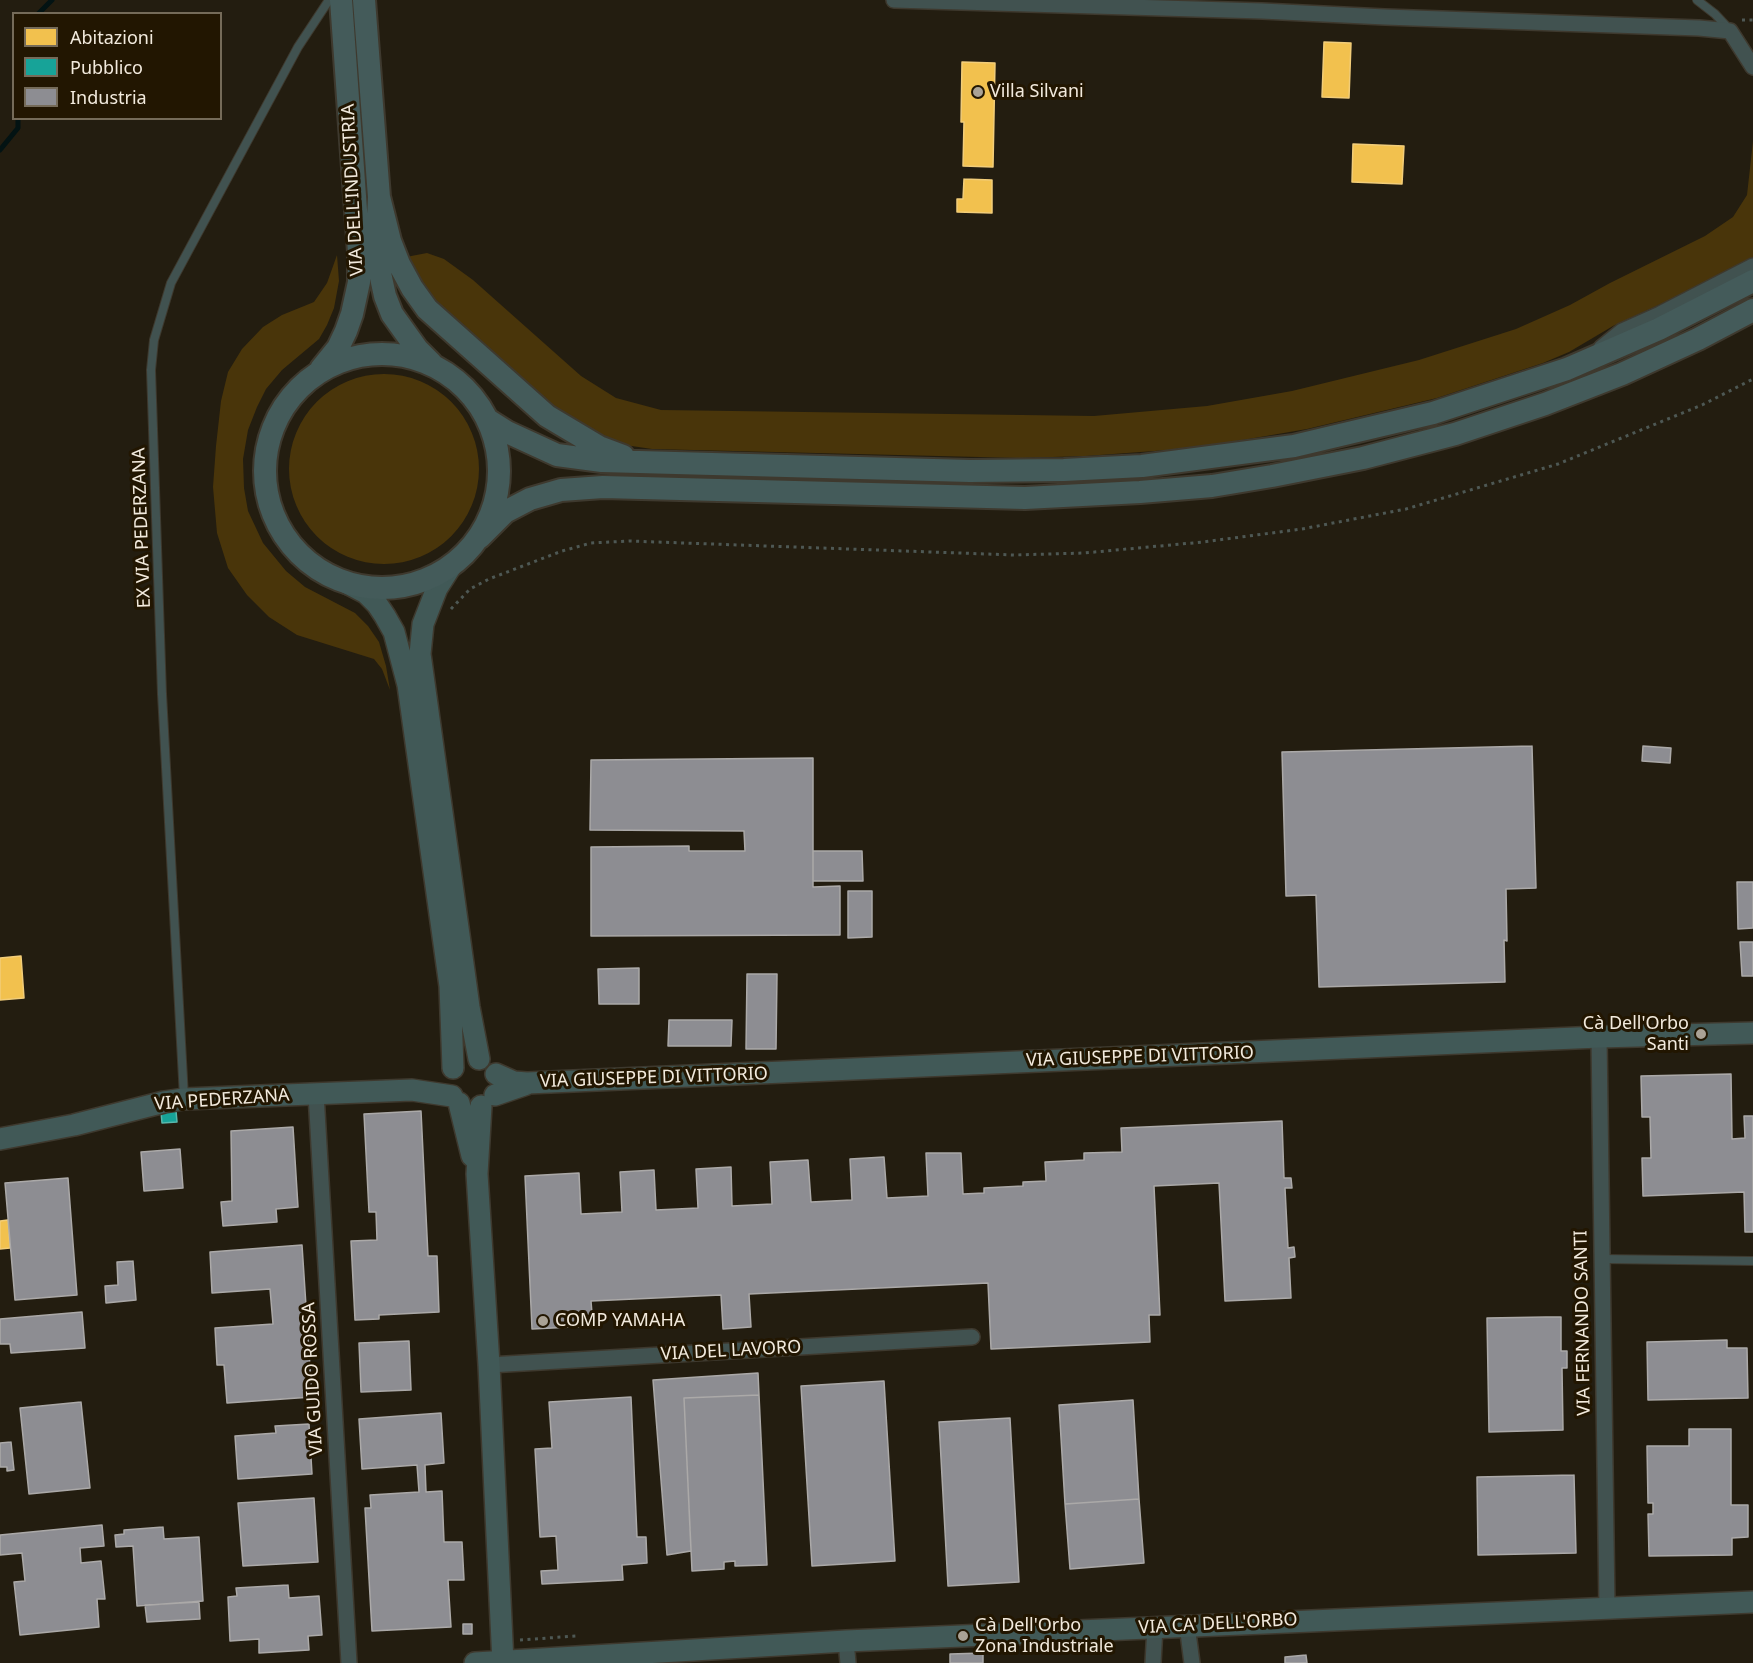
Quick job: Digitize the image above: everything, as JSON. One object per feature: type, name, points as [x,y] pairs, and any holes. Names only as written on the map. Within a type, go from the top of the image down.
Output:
[{"type":"main road","name":"VIA DELL'INDUSTRIA","points":[[320,371],[338,348],[346,331],[359,282],[359,252],[341,0]]},
{"type":"main road","name":"VIA DELL'INDUSTRIA","points":[[364,0],[379,197],[377,240],[385,296],[392,314],[406,334],[433,364]]},
{"type":"main road","points":[[379,197],[390,241],[399,264],[427,309],[547,416],[599,447],[639,463]]},
{"type":"main road","points":[[488,420],[523,440],[557,455],[579,459],[639,463],[970,471],[1064,471],[1142,466],[1294,446],[1433,413],[1567,369],[1659,329],[1753,281]]},
{"type":"main road","points":[[480,537],[491,515],[498,492],[500,467],[496,443],[488,420],[474,397],[455,379],[433,364],[405,355],[375,353],[346,359],[320,371],[297,390],[279,413],[269,441],[265,470],[268,499],[279,527],[296,551],[319,570],[345,582],[372,588],[400,587],[427,580],[451,566],[467,552],[505,512],[530,499],[561,490],[603,487],[1025,498],[1212,486],[1363,458],[1455,434],[1545,404],[1622,374],[1698,339],[1753,310]]},
{"type":"street","points":[[894,0],[1700,28],[1730,31],[1753,68]]},
{"type":"street","points":[[1587,360],[1622,331],[1753,266]]},
{"type":"street","points":[[451,566],[437,588],[423,624],[420,654],[469,1006],[479,1059]]},
{"type":"street","points":[[345,582],[366,593],[385,616],[394,632],[408,685],[450,986],[454,1086],[477,1174],[489,1365],[503,1662]]},
{"type":"street","name":"VIA GIUSEPPE DI VITTORIO","points":[[496,1074],[514,1082],[527,1083],[1599,1037],[1753,1033]]},
{"type":"street","name":"VIA FERNANDO SANTI","points":[[1599,1037],[1607,1608]]},
{"type":"street","points":[[454,1086],[465,1060],[479,1059],[486,1062],[496,1074],[498,1081],[488,1101],[477,1174]]},
{"type":"street","name":"VIA GIUSEPPE DI VITTORIO","points":[[488,1101],[527,1083]]},
{"type":"street","name":"VIA PEDERZANA","points":[[0,1139],[74,1125],[164,1101],[412,1090],[454,1086]]},
{"type":"street","points":[[454,1086],[466,1107],[488,1101]]},
{"type":"street","name":"VIA GUIDO ROSSA","points":[[316,1094],[349,1663]]},
{"type":"street","name":"VIA DEL LAVORO","points":[[489,1365],[972,1337]]},
{"type":"street","name":"VIA CA' DELL'ORBO","points":[[475,1663],[617,1658],[846,1641],[1753,1602]]},
{"type":"street","points":[[1187,1625],[1192,1663]]},
{"type":"street","points":[[1153,1663],[1155,1627]]},
{"type":"street","points":[[846,1641],[848,1663]]},
{"type":"lane","name":"EX VIA PEDERZANA","points":[[184,1099],[162,694],[151,370],[154,340],[171,283],[298,47],[329,0]]},
{"type":"lane","points":[[1697,0],[1715,14],[1730,31]]},
{"type":"lane","points":[[1602,1259],[1753,1261]]},
{"type":"path","points":[[448,613],[470,589],[489,579],[551,555],[591,543],[629,541],[1014,555],[1084,553],[1203,542],[1302,529],[1406,509],[1558,464],[1702,405],[1753,379]]},
{"type":"shaded area","points":[[1753,141],[1753,257],[1700,286],[1613,326],[1569,352],[1543,363],[1437,398],[1307,429],[1168,450],[1020,458],[652,449],[618,444],[567,422],[423,294],[406,257],[427,253],[444,259],[473,280],[581,376],[616,398],[661,410],[1094,416],[1207,406],[1292,391],[1419,360],[1516,329],[1570,305],[1705,236],[1733,217],[1747,195]]},
{"type":"shaded area","points":[[337,255],[339,281],[334,308],[327,325],[319,339],[282,370],[266,389],[257,407],[248,430],[243,459],[244,488],[248,511],[263,543],[286,571],[305,587],[355,613],[368,626],[379,642],[390,690],[382,669],[374,659],[297,635],[269,617],[247,595],[228,568],[217,533],[213,487],[221,401],[228,372],[242,349],[263,327],[282,315],[314,302],[327,283]]},
{"type":"shaded area","points":[[375,374],[393,374],[429,385],[444,395],[458,409],[475,441],[479,469],[475,497],[468,514],[458,529],[444,543],[412,560],[393,564],[375,564],[339,553],[324,543],[310,529],[293,497],[289,478],[289,460],[300,424],[310,409],[324,395],[356,378]]},
{"type":"building: Abitazioni","points":[[1324,42],[1351,43],[1349,98],[1322,97]]},
{"type":"building: Abitazioni","name":"Villa Silvani","points":[[962,62],[995,63],[993,167],[963,166]]},
{"type":"building: Abitazioni","points":[[1353,144],[1404,146],[1402,184],[1352,182]]},
{"type":"building: Abitazioni","points":[[964,179],[992,180],[992,213],[957,212],[957,199],[963,199]]},
{"type":"building: Abitazioni","points":[[21,956],[24,998],[0,1000],[0,958]]},
{"type":"building: Abitazioni","points":[[8,1220],[10,1248],[0,1249],[0,1221]]},
{"type":"building: Pubblico","points":[[176,1111],[177,1122],[162,1123],[161,1112]]},
{"type":"building: Industria","points":[[1532,746],[1536,888],[1506,889],[1505,982],[1319,987],[1316,895],[1286,896],[1282,752]]},
{"type":"building: Industria","points":[[1643,746],[1671,748],[1670,763],[1642,761]]},
{"type":"building: Industria","points":[[813,758],[813,887],[840,886],[840,935],[591,936],[591,847],[689,846],[689,851],[745,851],[744,831],[590,830],[591,760]]},
{"type":"building: Industria","points":[[813,851],[862,851],[863,881],[813,881]]},
{"type":"building: Industria","points":[[1737,882],[1753,882],[1753,928],[1738,929]]},
{"type":"building: Industria","points":[[848,891],[872,891],[872,937],[848,938]]},
{"type":"building: Industria","points":[[1740,942],[1753,942],[1753,976],[1742,976]]},
{"type":"building: Industria","points":[[639,968],[639,1004],[599,1004],[598,969]]},
{"type":"building: Industria","points":[[747,974],[777,974],[776,1049],[746,1049]]},
{"type":"building: Industria","points":[[669,1020],[732,1020],[731,1046],[668,1046]]},
{"type":"building: Industria","points":[[1731,1074],[1732,1139],[1745,1138],[1744,1116],[1753,1116],[1753,1232],[1745,1232],[1744,1192],[1643,1196],[1642,1158],[1651,1158],[1650,1117],[1642,1117],[1641,1076]]},
{"type":"building: Industria","points":[[421,1111],[428,1256],[437,1256],[439,1312],[379,1315],[379,1319],[355,1320],[351,1241],[377,1240],[376,1212],[369,1212],[364,1114]]},
{"type":"building: Industria","points":[[1282,1121],[1284,1178],[1291,1178],[1292,1188],[1285,1188],[1288,1248],[1294,1247],[1295,1257],[1289,1258],[1291,1298],[1225,1301],[1219,1183],[1154,1186],[1160,1315],[1149,1315],[1150,1342],[991,1349],[988,1283],[749,1294],[751,1327],[723,1329],[721,1295],[591,1301],[593,1326],[532,1329],[525,1176],[579,1173],[581,1214],[622,1212],[620,1172],[654,1170],[656,1210],[698,1208],[696,1169],[731,1167],[732,1206],[772,1204],[770,1162],[808,1160],[811,1202],[852,1200],[850,1159],[884,1157],[887,1198],[928,1196],[926,1153],[961,1153],[963,1194],[984,1193],[984,1188],[1023,1186],[1023,1182],[1046,1181],[1045,1162],[1084,1160],[1084,1153],[1122,1152],[1121,1128]]},
{"type":"building: Industria","points":[[293,1127],[298,1207],[276,1209],[277,1222],[223,1226],[221,1202],[232,1201],[231,1131]]},
{"type":"building: Industria","points":[[180,1149],[183,1188],[144,1191],[141,1152]]},
{"type":"building: Industria","points":[[68,1178],[77,1295],[15,1300],[5,1183]]},
{"type":"building: Industria","points":[[302,1245],[312,1397],[227,1403],[224,1365],[217,1365],[215,1328],[273,1324],[270,1289],[212,1293],[210,1252]]},
{"type":"building: Industria","points":[[133,1261],[136,1300],[106,1303],[105,1286],[118,1285],[117,1262]]},
{"type":"building: Industria","points":[[82,1312],[85,1348],[11,1353],[10,1344],[0,1344],[0,1319]]},
{"type":"building: Industria","points":[[1561,1317],[1561,1351],[1567,1351],[1567,1368],[1562,1368],[1563,1430],[1489,1432],[1487,1318]]},
{"type":"building: Industria","points":[[1727,1340],[1727,1348],[1747,1348],[1748,1398],[1648,1400],[1647,1342]]},
{"type":"building: Industria","points":[[409,1341],[411,1390],[361,1392],[359,1343]]},
{"type":"building: Industria","points":[[758,1373],[759,1395],[684,1398],[691,1551],[667,1555],[653,1380]]},
{"type":"building: Industria","points":[[884,1381],[895,1561],[812,1566],[801,1386]]},
{"type":"building: Industria","points":[[759,1395],[767,1565],[735,1566],[735,1561],[724,1562],[724,1569],[692,1571],[684,1398]]},
{"type":"building: Industria","points":[[631,1397],[637,1537],[646,1537],[647,1563],[622,1565],[623,1580],[542,1584],[541,1571],[558,1570],[556,1536],[540,1537],[535,1449],[552,1448],[549,1402]]},
{"type":"building: Industria","points":[[1133,1400],[1139,1499],[1065,1504],[1059,1405]]},
{"type":"building: Industria","points":[[81,1402],[90,1488],[29,1494],[20,1408]]},
{"type":"building: Industria","points":[[441,1413],[444,1463],[425,1465],[426,1492],[442,1491],[444,1542],[462,1542],[464,1580],[448,1580],[451,1627],[372,1631],[365,1508],[371,1508],[370,1495],[419,1492],[417,1465],[362,1469],[359,1419]]},
{"type":"building: Industria","points":[[1010,1418],[1019,1582],[948,1586],[939,1422]]},
{"type":"building: Industria","points":[[309,1424],[312,1474],[238,1479],[235,1436],[276,1433],[275,1426]]},
{"type":"building: Industria","points":[[1689,1429],[1731,1429],[1731,1505],[1748,1505],[1748,1537],[1732,1538],[1732,1555],[1649,1556],[1648,1514],[1653,1514],[1653,1503],[1648,1503],[1647,1446],[1689,1446]]},
{"type":"building: Industria","points":[[11,1442],[14,1470],[7,1471],[7,1467],[0,1467],[0,1443]]},
{"type":"building: Industria","points":[[1574,1475],[1576,1553],[1478,1555],[1477,1477]]},
{"type":"building: Industria","points":[[314,1498],[318,1562],[243,1566],[238,1503]]},
{"type":"building: Industria","points":[[1139,1499],[1144,1563],[1070,1569],[1065,1504]]},
{"type":"building: Industria","points":[[102,1525],[104,1546],[80,1548],[81,1563],[101,1561],[105,1599],[97,1599],[99,1627],[20,1635],[14,1582],[25,1581],[22,1553],[0,1555],[0,1535]]},
{"type":"building: Industria","points":[[163,1527],[164,1539],[199,1537],[203,1601],[137,1606],[133,1546],[116,1547],[115,1535],[124,1534],[124,1530]]},
{"type":"building: Industria","points":[[288,1585],[289,1598],[319,1596],[322,1635],[308,1636],[309,1650],[259,1653],[259,1639],[230,1641],[228,1597],[237,1596],[236,1588]]},
{"type":"building: Industria","points":[[199,1602],[200,1619],[147,1622],[145,1605]]},
{"type":"building: Industria","points":[[463,1624],[472,1624],[472,1634],[463,1634]]},
{"type":"building: Industria","points":[[983,1653],[983,1663],[950,1663],[950,1654]]},
{"type":"building: Industria","points":[[1306,1655],[1307,1663],[1285,1663],[1285,1657]]},
{"type":"waterway","points":[[40,12],[52,0]]},
{"type":"waterway","points":[[0,150],[18,128],[18,120]]},
{"type":"place","name":"Villa Silvani","points":[[978,92]]},
{"type":"place","name":"Cà Dell'Orbo Santi","points":[[1701,1034]]},
{"type":"place","name":"COMP YAMAHA","points":[[543,1321]]},
{"type":"place","name":"Cà Dell'Orbo Zona Industriale","points":[[963,1636]]}]
